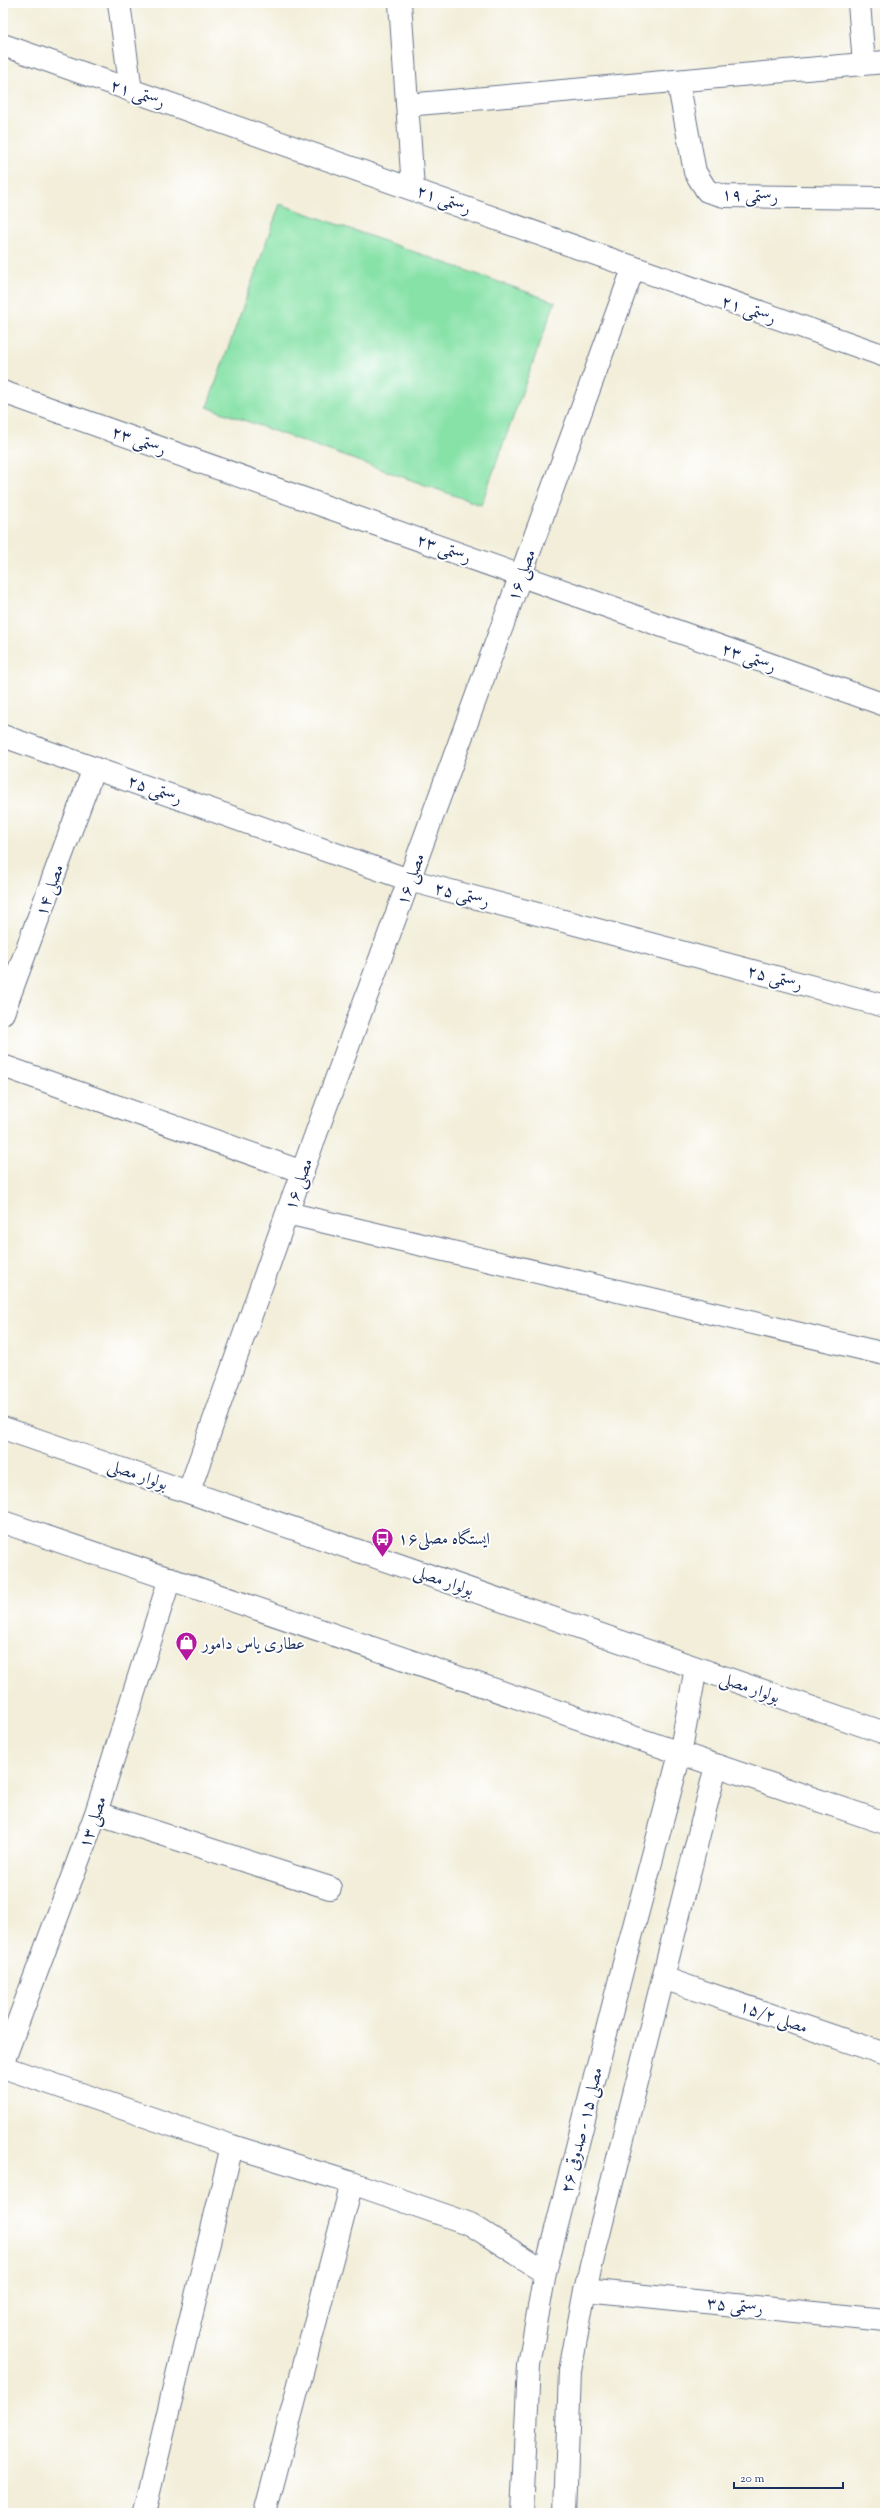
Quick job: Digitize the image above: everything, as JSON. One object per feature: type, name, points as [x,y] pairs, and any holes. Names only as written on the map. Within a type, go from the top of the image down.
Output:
[{"type":"street","points":[[120,3],[131,91]]},
{"type":"street","points":[[400,3],[413,188]]},
{"type":"street","points":[[407,105],[875,63],[859,3]]},
{"type":"street","name":"رستمی ۲۱","points":[[3,45],[131,91],[413,188],[633,269],[885,356]]},
{"type":"street","name":"رستمی ۱۹","points":[[678,81],[695,172],[707,191],[724,196],[885,198]]},
{"type":"street","name":"مصلی ۱۶","points":[[189,1491],[287,1213],[633,269]]},
{"type":"street","name":"رستمی ۲۳","points":[[3,392],[885,705]]},
{"type":"street","name":"رستمی ۲۵","points":[[3,736],[409,880],[885,1006]]},
{"type":"street","name":"مصلی ۱۴","points":[[3,1014],[94,768]]},
{"type":"street","points":[[3,1066],[303,1172]]},
{"type":"street","points":[[287,1213],[885,1354]]},
{"type":"street","name":"بولوار مصلی","points":[[3,1428],[189,1491],[885,1734]]},
{"type":"street","points":[[3,1522],[885,1823]]},
{"type":"street","name":"مصلی ۱۳","points":[[3,2062],[96,1813],[170,1578]]},
{"type":"street","name":"مصلی ۱۵ - صدوقی ۲۶","points":[[522,2513],[529,2364],[545,2272],[623,1967],[680,1754],[696,1668]]},
{"type":"street","points":[[565,2513],[570,2371],[585,2290],[716,1766]]},
{"type":"street","points":[[96,1813],[330,1888]]},
{"type":"street","name":"مصلی ۱۵/۲","points":[[663,1978],[885,2054]]},
{"type":"street","points":[[3,2067],[232,2146],[352,2183],[470,2224],[545,2272]]},
{"type":"street","points":[[144,2513],[232,2146]]},
{"type":"street","points":[[266,2513],[352,2183]]},
{"type":"street","name":"رستمی ۳۵","points":[[585,2290],[885,2320]]},
{"type":"green space","points":[[280,204],[555,302],[481,505],[207,407]]},
{"type":"place","name":"ایستگاه مصلی۱۶","points":[[383,1558]]},
{"type":"place","name":"عطاری یاس دامور","points":[[187,1662]]}]
